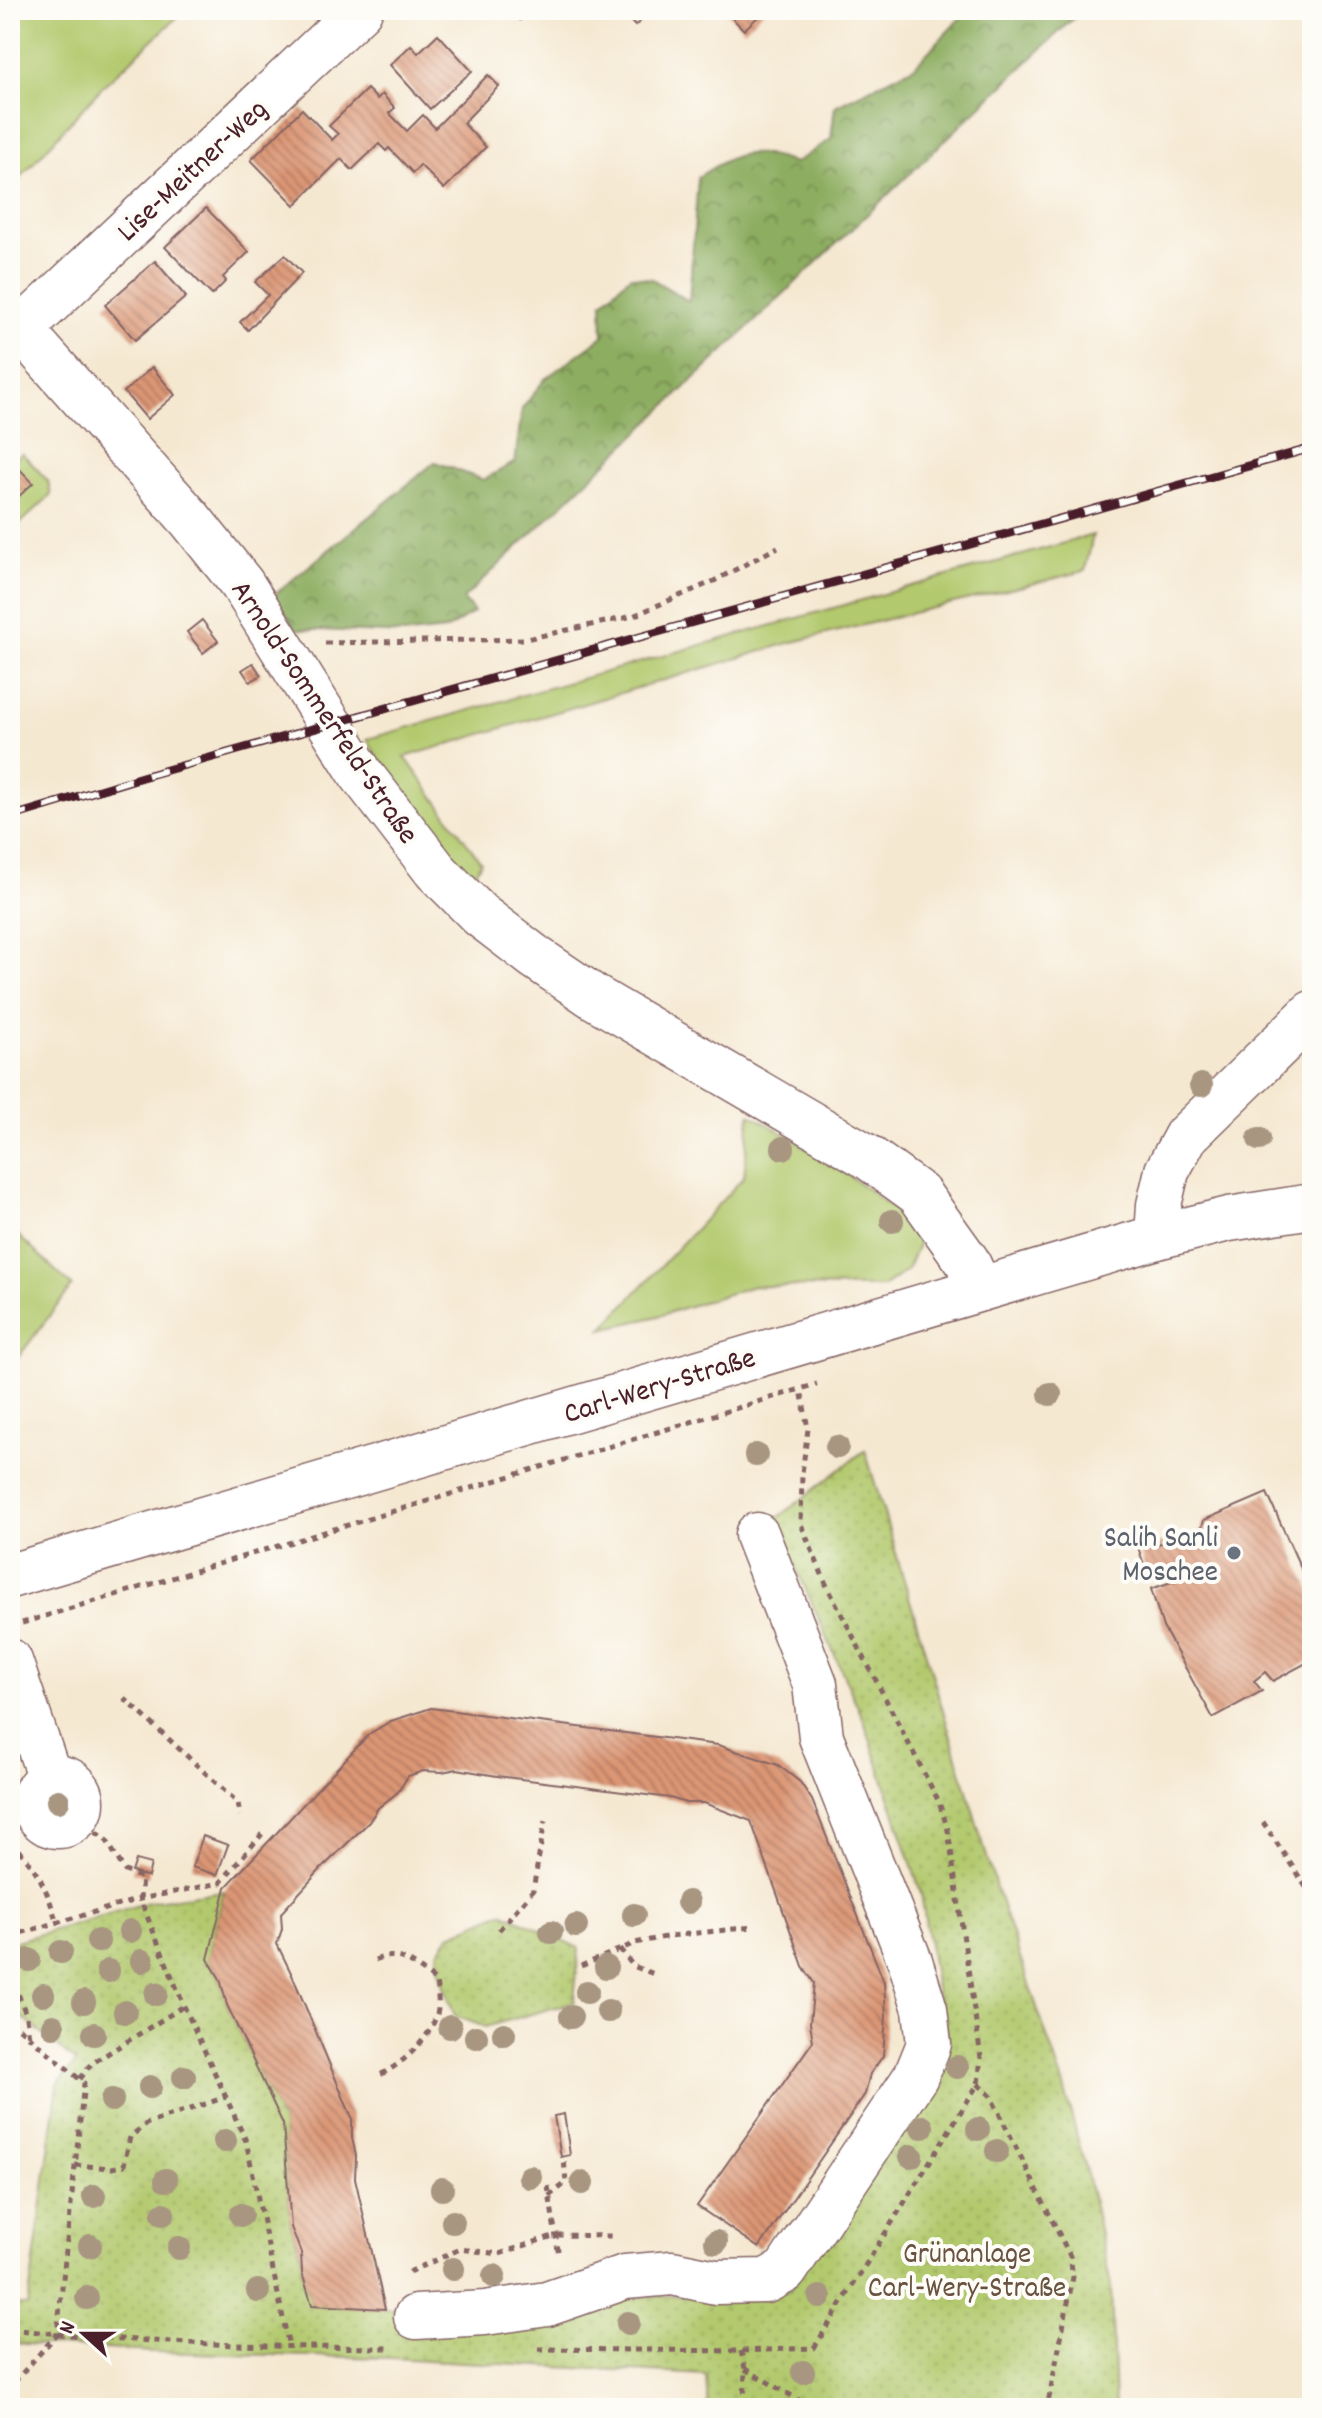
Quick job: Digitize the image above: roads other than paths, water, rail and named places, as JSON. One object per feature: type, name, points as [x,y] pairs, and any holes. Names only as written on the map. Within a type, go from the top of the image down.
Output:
[{"type":"street","name":"Lise-Meitner-Weg","points":[[16,323],[360,10]]},
{"type":"street","name":"Arnold-Sommerfeld-Straße","points":[[16,323],[190,519],[242,584],[361,774],[436,871],[480,915],[594,997],[868,1157],[919,1194],[967,1261],[980,1289]]},
{"type":"street","points":[[1157,1237],[1159,1205],[1167,1171],[1186,1136],[1312,1013]]},
{"type":"street","name":"Carl-Wery-Straße","points":[[10,1576],[1157,1237],[1229,1219],[1312,1206]]},
{"type":"street","points":[[404,2332],[485,2313],[547,2304],[625,2277],[672,2273],[716,2282],[766,2281],[785,2271],[916,2076],[929,2044],[925,2009],[910,1961],[821,1737],[815,1684],[757,1535]]},
{"type":"street","points":[[11,1669],[50,1779],[38,1790],[35,1806],[43,1820],[72,1834]]},
{"type":"railway","points":[[10,817],[142,777],[1312,448]]},
{"type":"place","name":"Salih Sanli Moschee","points":[[1234,1553]]},
{"type":"park label","name":"Grünanlage Carl-Wery-Straße","points":[[967,2269]]}]
